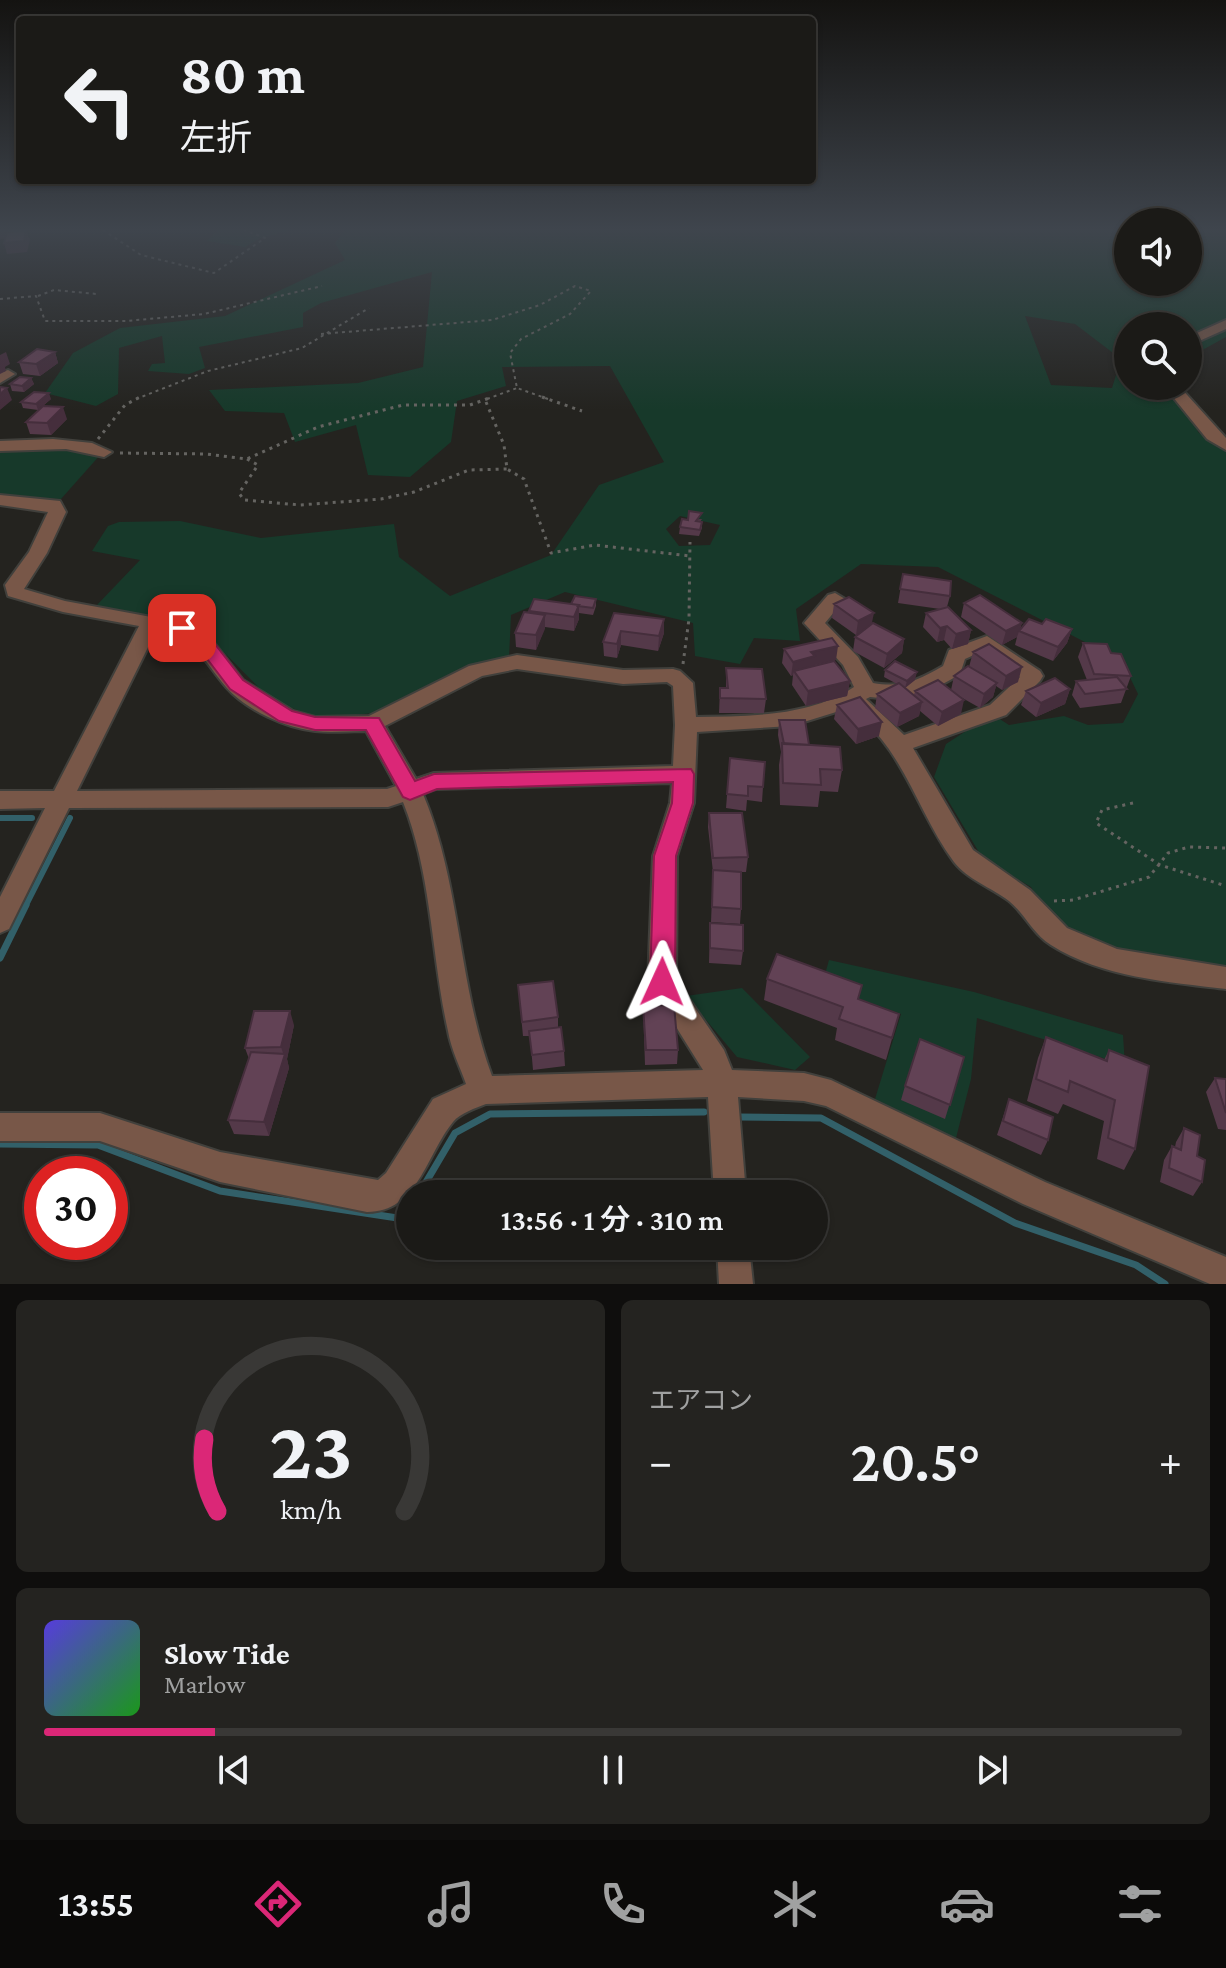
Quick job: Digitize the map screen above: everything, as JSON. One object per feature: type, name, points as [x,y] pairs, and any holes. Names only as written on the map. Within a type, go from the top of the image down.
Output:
[{"type":"street","points":[[1202,335],[1226,324]]},
{"type":"street","points":[[1183,400],[1213,436],[1226,445]]},
{"type":"street","points":[[0,446],[98,449]]},
{"type":"street","points":[[0,500],[42,502],[54,505],[57,512],[38,553],[14,585],[15,592],[63,606],[182,628],[204,643],[236,685],[286,716],[315,724],[372,723],[457,679],[496,665],[517,662],[623,677],[673,676],[683,683],[686,725],[682,803],[665,856],[662,982],[714,1059],[722,1083],[729,1180]]},
{"type":"street","points":[[835,599],[814,623],[851,662],[863,706],[900,744],[964,857],[980,871],[1017,893],[1045,926],[1062,938],[1111,957],[1226,978]]},
{"type":"street","points":[[0,922],[150,623]]},
{"type":"street","points":[[686,725],[795,719],[834,708],[858,694],[914,692],[953,669],[956,655],[987,642],[1033,676],[998,710],[900,744]]},
{"type":"street","points":[[372,723],[410,792],[428,841],[447,934],[462,1033],[483,1090]]},
{"type":"street","points":[[0,800],[388,798],[434,781],[684,774]]},
{"type":"street","points":[[0,1127],[100,1127],[220,1167],[367,1196],[384,1196],[397,1184],[444,1109],[483,1090],[722,1083],[804,1087],[831,1094],[1034,1193],[1226,1274]]},
{"type":"street","points":[[734,1260],[736,1284]]},
{"type":"path","points":[[0,299],[36,296],[54,290],[97,294]]},
{"type":"path","points":[[36,296],[45,321],[126,321],[204,314],[305,290]]},
{"type":"path","points":[[321,334],[492,320],[540,305],[568,290]]},
{"type":"path","points":[[517,388],[510,353],[521,339],[570,314],[591,291],[588,290]]},
{"type":"path","points":[[369,308],[293,351],[208,371],[149,392],[125,405],[98,449],[247,459],[258,465],[239,493],[244,500],[300,505],[381,499],[414,492],[469,470],[507,469],[524,479],[551,553],[595,545],[690,556]]},
{"type":"path","points":[[247,459],[318,427],[403,405],[470,405],[486,402],[517,388],[582,411]]},
{"type":"path","points":[[486,402],[504,445],[507,469]]},
{"type":"path","points":[[673,676],[683,664],[689,619],[690,542]]},
{"type":"path","points":[[1133,803],[1102,810],[1096,823],[1160,865],[1226,886]]},
{"type":"path","points":[[1028,904],[1073,900],[1149,877],[1168,853],[1189,847],[1226,848]]},
{"type":"green space","points":[[281,290],[368,290],[321,303],[303,313],[303,327],[199,347],[205,368],[189,374],[148,371],[152,364],[165,363],[162,336],[119,348],[118,394],[96,406],[45,393],[73,353],[120,328],[225,316]]},
{"type":"green space","points":[[430,290],[1114,290],[1114,296],[1202,296],[1202,290],[1226,290],[1226,337],[1202,350],[1202,312],[1114,312],[1114,354],[1075,324],[1025,316],[1051,385],[1112,388],[1114,382],[1114,400],[1188,400],[1198,432],[1226,452],[1226,966],[1113,948],[1051,922],[1031,887],[983,859],[934,777],[946,744],[992,714],[1009,725],[1064,716],[1088,725],[1123,723],[1138,694],[1122,661],[938,567],[861,564],[796,609],[800,641],[754,638],[740,664],[695,656],[693,623],[565,592],[511,615],[509,658],[453,674],[386,712],[320,718],[272,701],[201,629],[174,620],[96,606],[140,560],[92,551],[108,526],[119,522],[180,521],[261,538],[394,524],[399,557],[450,596],[551,555],[599,485],[664,462],[610,366],[502,367],[506,386],[457,401],[451,442],[410,477],[368,475],[356,425],[295,442],[284,413],[225,411],[209,390],[358,383],[423,367]],"holes":[[[680,516],[720,525],[710,545],[679,546],[666,529]]]},
{"type":"green space","points":[[0,448],[83,448],[101,454],[61,499],[0,497]]},
{"type":"green space","points":[[829,960],[974,992],[1123,1035],[1125,1065],[977,1018],[971,1079],[955,1142],[875,1099],[901,1014],[822,985]]},
{"type":"green space","points":[[742,988],[810,1057],[795,1070],[737,1057],[686,996]]},
{"type":"building","points":[[37,349],[55,352],[36,364],[19,362]]},
{"type":"building","points":[[20,377],[31,378],[22,386],[10,384]]},
{"type":"building","points":[[34,392],[49,393],[36,404],[21,402]]},
{"type":"building","points":[[43,406],[63,407],[47,423],[26,422]]},
{"type":"building","points":[[689,511],[702,513],[696,521],[702,522],[700,530],[680,527],[682,519],[688,520]]},
{"type":"building","points":[[903,574],[951,581],[950,596],[900,589]]},
{"type":"building","points":[[980,595],[1022,623],[1006,631],[964,603]]},
{"type":"building","points":[[575,596],[596,599],[593,608],[571,604]]},
{"type":"building","points":[[849,597],[874,613],[858,621],[834,604]]},
{"type":"building","points":[[534,599],[579,605],[574,617],[529,611]]},
{"type":"building","points":[[948,607],[971,630],[956,634],[947,626],[940,628],[926,613]]},
{"type":"building","points":[[524,612],[545,615],[536,635],[515,633]]},
{"type":"building","points":[[614,613],[664,619],[659,636],[621,631],[617,644],[603,642]]},
{"type":"building","points":[[1029,619],[1042,624],[1046,619],[1072,629],[1058,647],[1019,631]]},
{"type":"building","points":[[873,623],[904,639],[887,654],[855,637]]},
{"type":"building","points":[[832,638],[838,646],[811,652],[815,656],[793,662],[784,649]]},
{"type":"building","points":[[1083,643],[1107,644],[1111,653],[1121,654],[1131,676],[1094,674]]},
{"type":"building","points":[[989,644],[1022,667],[1006,676],[973,652]]},
{"type":"building","points":[[834,661],[850,681],[808,691],[794,671]]},
{"type":"building","points":[[895,661],[917,672],[907,681],[885,670]]},
{"type":"building","points":[[968,666],[997,683],[984,694],[954,676]]},
{"type":"building","points":[[726,668],[762,669],[766,699],[720,698],[720,688],[728,688]]},
{"type":"building","points":[[1117,677],[1127,689],[1085,694],[1076,681]]},
{"type":"building","points":[[1055,678],[1070,689],[1041,703],[1026,691]]},
{"type":"building","points":[[938,680],[964,700],[942,712],[915,691]]},
{"type":"building","points":[[899,683],[922,702],[900,713],[877,694]]},
{"type":"building","points":[[860,697],[882,722],[858,729],[837,705]]},
{"type":"building","points":[[779,720],[805,720],[809,745],[784,744]]},
{"type":"building","points":[[782,743],[840,747],[842,770],[820,769],[821,785],[783,783]]},
{"type":"building","points":[[730,758],[765,762],[763,787],[748,786],[748,796],[727,794]]},
{"type":"building","points":[[709,813],[742,813],[748,857],[713,858]]},
{"type":"building","points":[[713,870],[741,872],[741,909],[712,907]]},
{"type":"building","points":[[710,923],[743,925],[743,951],[710,948]]},
{"type":"building","points":[[777,954],[862,985],[858,999],[899,1014],[892,1038],[839,1019],[843,1007],[767,979]]},
{"type":"building","points":[[553,981],[558,1017],[522,1022],[518,985]]},
{"type":"building","points":[[674,1005],[678,1050],[646,1050],[643,1006]]},
{"type":"building","points":[[254,1011],[290,1011],[281,1047],[245,1048]]},
{"type":"building","points":[[561,1027],[564,1051],[532,1055],[529,1031]]},
{"type":"building","points":[[1046,1037],[1107,1061],[1109,1050],[1149,1066],[1135,1149],[1108,1138],[1115,1100],[1070,1081],[1068,1092],[1036,1079]]},
{"type":"building","points":[[920,1039],[964,1057],[950,1105],[905,1086]]},
{"type":"building","points":[[251,1052],[285,1054],[264,1122],[228,1120]]},
{"type":"building","points":[[1215,1078],[1226,1079],[1226,1113]]},
{"type":"building","points":[[1009,1099],[1053,1117],[1048,1140],[1003,1121]]},
{"type":"building","points":[[1184,1128],[1200,1135],[1197,1156],[1205,1160],[1202,1182],[1169,1168],[1172,1146],[1181,1150]]},
{"type":"waterway","points":[[0,818],[32,818]]},
{"type":"waterway","points":[[26,906],[70,818]]},
{"type":"waterway","points":[[0,958],[26,906]]},
{"type":"waterway","points":[[427,1180],[455,1133],[490,1114],[704,1112]]},
{"type":"waterway","points":[[739,1117],[821,1118],[1015,1223],[1136,1265],[1165,1284]]},
{"type":"waterway","points":[[0,1144],[98,1145],[220,1191],[396,1218]]},
{"type":"route","points":[[182,628],[204,643],[236,685],[286,716],[315,724],[372,723],[410,792],[434,781],[684,774],[682,803],[665,856],[662,982]]}]
